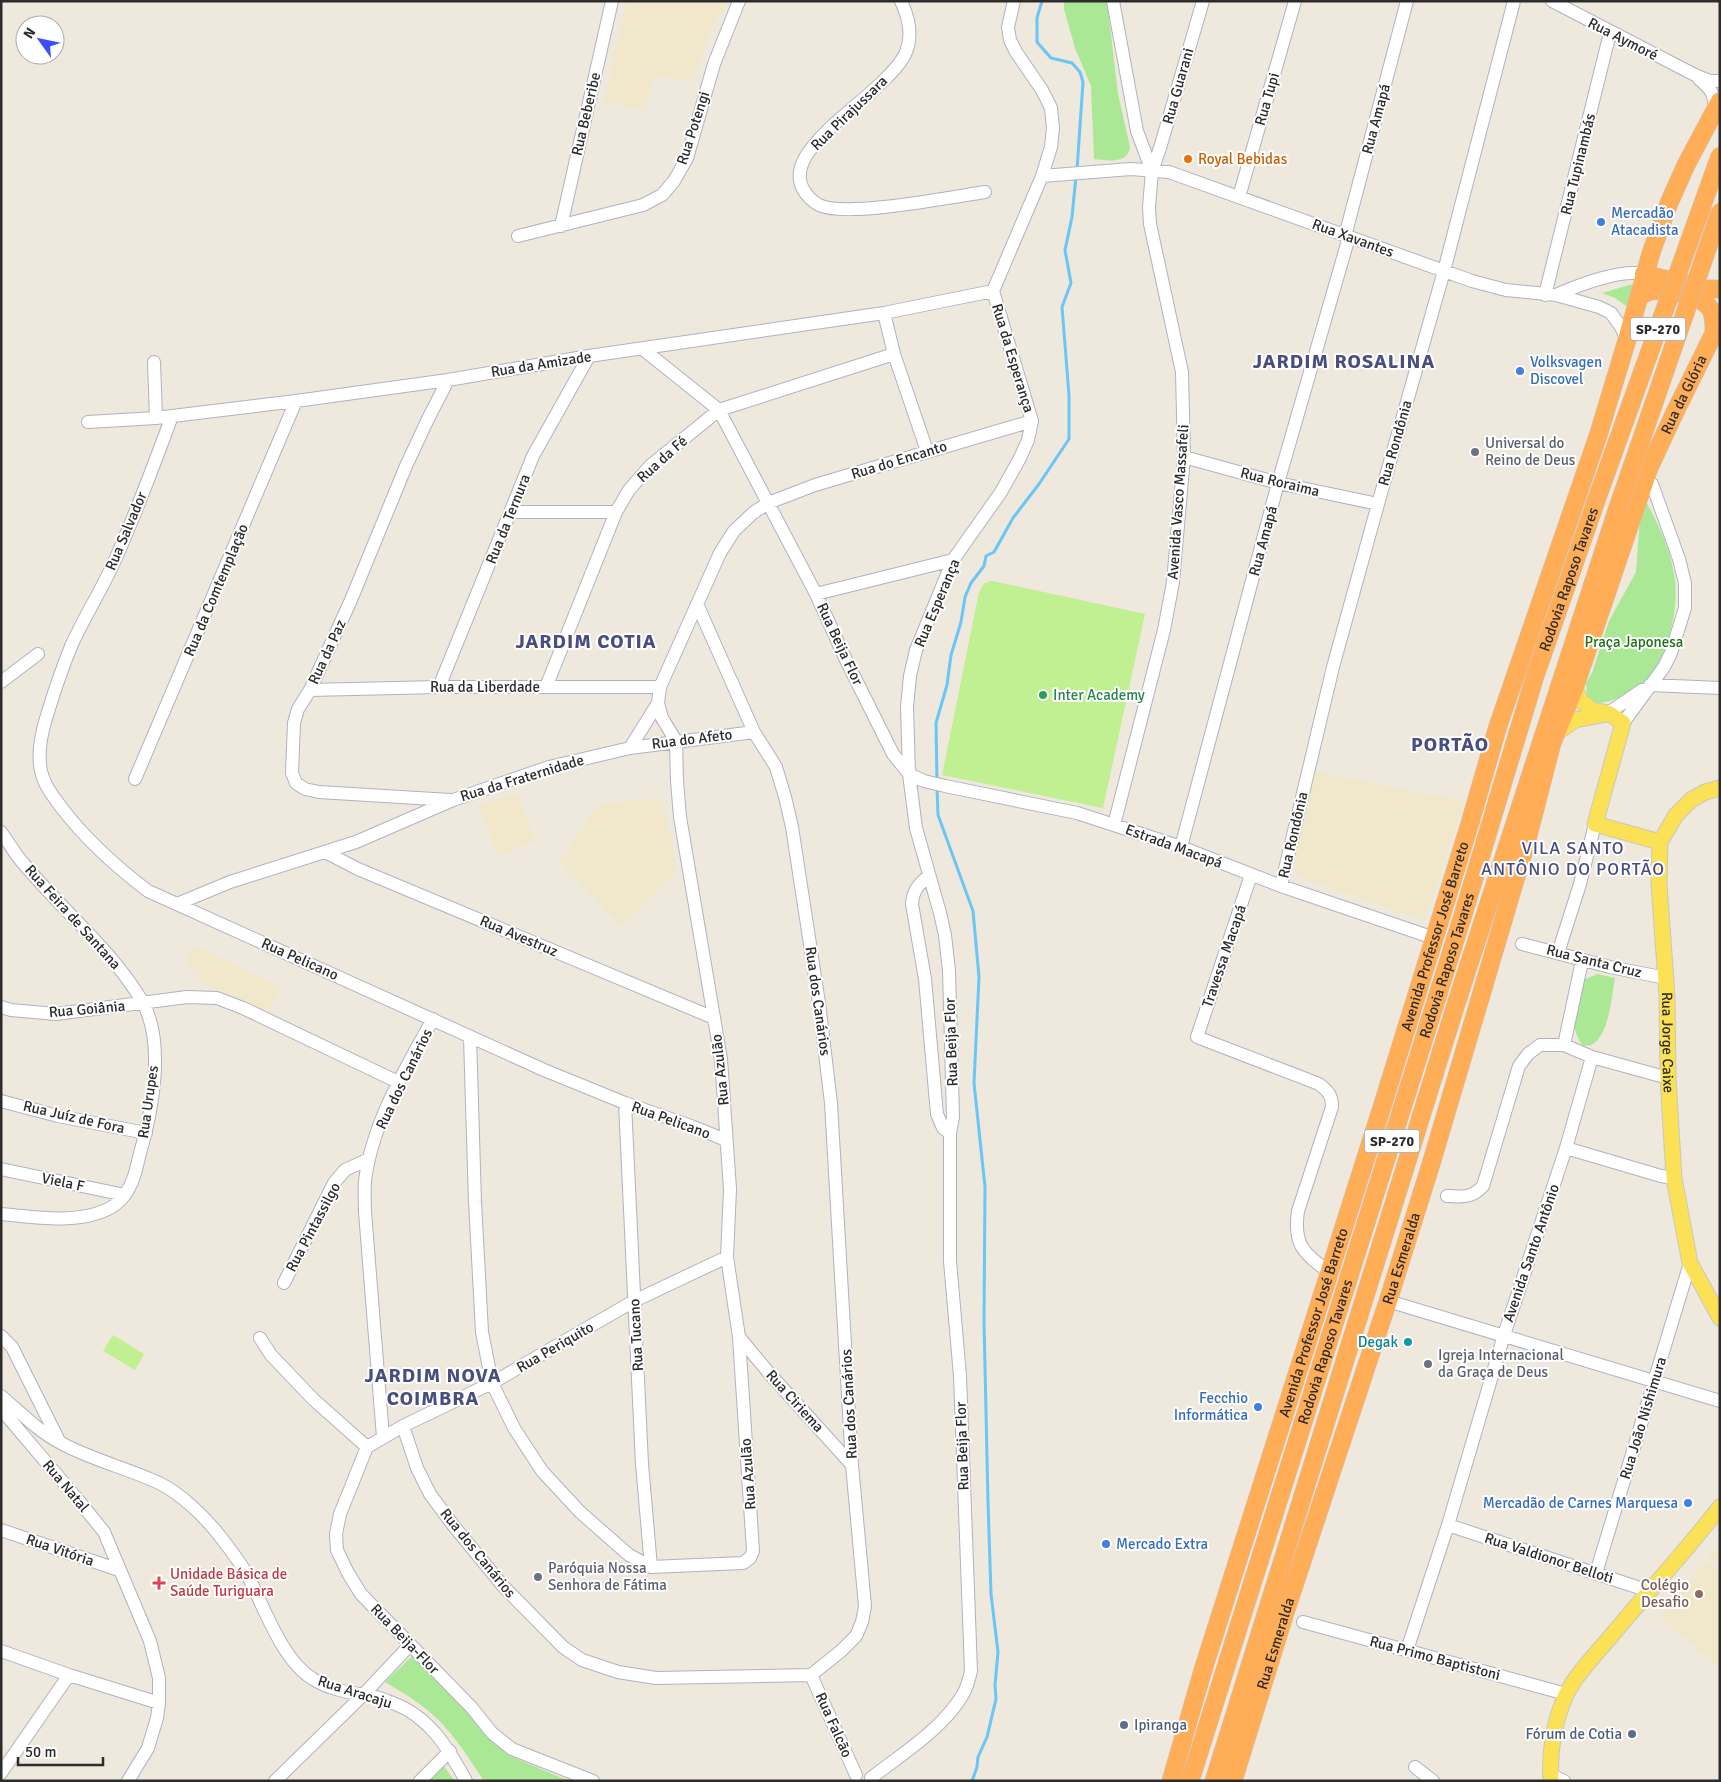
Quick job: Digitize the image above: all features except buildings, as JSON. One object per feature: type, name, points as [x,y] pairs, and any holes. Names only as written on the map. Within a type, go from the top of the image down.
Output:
[{"type":"highway","name":"Avenida Professor José Barreto","points":[[1171,1781],[1203,1670],[1330,1273],[1508,693],[1598,436],[1627,340],[1644,274],[1669,204],[1717,105]]},
{"type":"highway","name":"Rodovia Raposo Tavares","points":[[1190,1781],[1460,925],[1535,676],[1720,156]]},
{"type":"highway","name":"Rodovia Raposo Tavares","points":[[1214,1781],[1468,964],[1617,510],[1720,212]]},
{"type":"highway","points":[[1651,253],[1659,269],[1668,279]]},
{"type":"highway","points":[[1644,274],[1705,289],[1720,289]]},
{"type":"highway","points":[[1639,296],[1651,291],[1658,291],[1685,295],[1702,301],[1712,312],[1717,327]]},
{"type":"highway","name":"Rua da Glória","points":[[1651,476],[1674,412],[1717,327]]},
{"type":"highway","points":[[1556,733],[1574,689],[1651,476]]},
{"type":"highway","name":"Rua Esmeralda","points":[[1233,1781],[1285,1613],[1431,1164],[1526,845],[1556,733]]},
{"type":"highway","points":[[1347,1356],[1376,1297],[1431,1164]]},
{"type":"main road","points":[[1574,689],[1582,702],[1593,710],[1608,713],[1623,723],[1595,824],[1660,842]]},
{"type":"main road","points":[[1556,733],[1575,720],[1608,713]]},
{"type":"main road","name":"Rua Jorge Caixe","points":[[1720,788],[1705,792],[1691,800],[1676,815],[1660,842],[1659,884],[1666,978],[1668,1078],[1674,1178],[1690,1263],[1720,1318]]},
{"type":"main road","points":[[1555,1779],[1553,1742],[1557,1719],[1566,1694],[1591,1660],[1720,1506]]},
{"type":"street","name":"Rua Beberibe","points":[[561,226],[612,1]]},
{"type":"street","name":"Rua Potengi","points":[[518,236],[643,206],[662,195],[674,181],[687,158],[714,64],[739,1]]},
{"type":"street","name":"Rua Pirajussara","points":[[901,1],[908,14],[910,37],[905,54],[892,71],[808,152],[800,169],[800,184],[804,192],[819,205],[862,209],[985,192]]},
{"type":"street","name":"Rua da Esperança","points":[[1014,1],[1008,27],[1010,40],[1042,90],[1051,108],[1053,128],[1051,147],[1042,176],[993,291],[1032,421]]},
{"type":"street","name":"Avenida Vasco Massafeli","points":[[1113,1],[1137,131],[1152,171],[1149,207],[1150,224],[1182,372],[1184,457],[1174,582],[1162,639],[1114,825]]},
{"type":"street","name":"Rua Guarani","points":[[1152,171],[1203,1]]},
{"type":"street","name":"Rua Tupi","points":[[1239,197],[1294,1]]},
{"type":"street","name":"Rua Amapá","points":[[1181,847],[1278,483],[1347,237],[1407,1]]},
{"type":"street","name":"Rua Rondônia","points":[[1281,886],[1334,667],[1444,271],[1514,1]]},
{"type":"street","name":"Rua Aymoré","points":[[1552,1],[1610,33],[1695,75]]},
{"type":"street","name":"Rua Tupinambás","points":[[1551,295],[1610,33]]},
{"type":"street","points":[[1695,75],[1710,81],[1720,81]]},
{"type":"street","points":[[1695,75],[1709,88],[1717,105]]},
{"type":"street","name":"Rua Xavantes","points":[[1042,176],[1131,168],[1169,172],[1472,281],[1506,290],[1551,295],[1599,307],[1611,313],[1627,340]]},
{"type":"street","name":"Rua Xavantes","points":[[1551,295],[1625,274],[1644,274]]},
{"type":"street","name":"Rua da Amizade","points":[[88,422],[156,418],[448,380],[589,356],[644,350],[884,313],[993,291]]},
{"type":"street","points":[[884,313],[894,354],[927,451]]},
{"type":"street","name":"Rua Beija Flor","points":[[644,350],[720,410],[816,594],[846,660],[893,754],[909,774],[916,828],[945,936],[953,1117],[950,1133],[950,1261],[960,1376],[971,1671],[968,1685],[962,1696],[940,1722],[871,1780]]},
{"type":"street","name":"Rua da Fé","points":[[546,687],[616,512],[629,490],[650,466],[720,410],[894,354]]},
{"type":"street","name":"Rua da Ternura","points":[[439,686],[512,512],[533,456],[589,356]]},
{"type":"street","points":[[154,362],[156,418]]},
{"type":"street","name":"Rua da Paz","points":[[448,380],[406,466],[351,600],[310,690],[298,709],[294,723],[292,773],[296,783],[305,789],[318,792],[452,800]]},
{"type":"street","name":"Rua da Comtemplação","points":[[135,779],[296,401]]},
{"type":"street","name":"Rua Salvador","points":[[73,643],[109,573],[138,509],[172,416]]},
{"type":"street","name":"Rua do Encanto","points":[[768,503],[815,485],[1032,421]]},
{"type":"street","name":"Rua Esperança","points":[[909,774],[907,707],[910,676],[916,650],[953,560],[1001,492],[1028,440],[1032,421]]},
{"type":"street","name":"Rua Roraima","points":[[1184,457],[1278,483],[1378,504]]},
{"type":"street","points":[[1623,723],[1664,667],[1671,653],[1685,608],[1685,583],[1679,559],[1651,476]]},
{"type":"street","points":[[630,748],[658,703],[660,687],[720,553],[734,531],[753,513],[768,503]]},
{"type":"street","points":[[512,512],[616,512]]},
{"type":"street","points":[[816,594],[953,560]]},
{"type":"street","name":"Rua dos Canários","points":[[403,1426],[417,1468],[430,1494],[453,1525],[502,1586],[563,1647],[582,1660],[618,1672],[656,1678],[811,1676],[856,1636],[862,1622],[865,1606],[852,1465],[840,1271],[835,1150],[819,1003],[792,827],[776,768],[754,732],[697,604]]},
{"type":"street","name":"Rua Pelicano","points":[[73,643],[56,683],[43,730],[39,754],[41,773],[49,791],[72,822],[120,871],[148,891],[544,1070],[625,1103],[726,1140]]},
{"type":"street","points":[[1,682],[38,654]]},
{"type":"street","points":[[1608,713],[1650,684],[1720,688]]},
{"type":"street","name":"Rua da Liberdade","points":[[310,690],[439,686],[660,687]]},
{"type":"street","name":"Rua Azulão","points":[[470,1037],[482,1322],[492,1383],[514,1428],[542,1471],[580,1512],[629,1555],[652,1567],[743,1564],[750,1558],[752,1551],[739,1337],[727,1257],[730,1189],[721,1059],[680,817],[676,741],[662,718],[658,703]]},
{"type":"street","name":"Rua do Afeto","points":[[630,748],[754,732]]},
{"type":"street","name":"Rua da Fraternidade","points":[[177,904],[230,882],[356,842],[452,800],[549,766],[630,748]]},
{"type":"street","name":"Estrada Macapá","points":[[909,774],[924,781],[945,786],[1077,813],[1181,847],[1281,886],[1434,938]]},
{"type":"street","points":[[1558,953],[1580,884],[1595,824]]},
{"type":"street","name":"Rua Feira de Santana","points":[[1,832],[23,863],[121,969],[142,1003]]},
{"type":"street","points":[[356,842],[352,849],[354,862],[358,869]]},
{"type":"street","name":"Rua Avestruz","points":[[325,852],[358,869],[714,1018]]},
{"type":"street","points":[[929,875],[917,887],[913,894],[912,904],[925,979],[938,1114],[943,1128],[950,1133]]},
{"type":"street","name":"Travessa Macapá","points":[[1251,875],[1196,1037],[1319,1084],[1328,1091],[1332,1098],[1332,1107],[1298,1211],[1296,1227],[1298,1238],[1309,1257],[1330,1273]]},
{"type":"street","name":"Rua Santa Cruz","points":[[1522,944],[1582,961],[1666,978]]},
{"type":"street","points":[[1564,1045],[1582,961]]},
{"type":"street","points":[[142,1003],[188,997],[217,998],[243,1008],[398,1082]]},
{"type":"street","name":"Rua Goiânia","points":[[1,1007],[11,1010],[56,1014],[142,1003]]},
{"type":"street","name":"Rua Urupes","points":[[1,1214],[35,1218],[80,1217],[106,1210],[120,1201],[125,1195],[133,1181],[146,1133],[154,1075],[154,1045],[149,1019],[142,1003]]},
{"type":"street","name":"Rua dos Canários","points":[[383,1437],[365,1212],[365,1183],[376,1135],[398,1082],[433,1019]]},
{"type":"street","points":[[1447,1196],[1466,1198],[1476,1194],[1483,1186],[1520,1066],[1528,1054],[1540,1045],[1564,1045],[1592,1057],[1668,1078]]},
{"type":"street","name":"Avenida Santo Antônio","points":[[1406,1650],[1448,1525],[1504,1335],[1566,1148],[1592,1057]]},
{"type":"street","name":"Rua Juíz de Fora","points":[[1,1101],[58,1116],[146,1133]]},
{"type":"street","name":"Rua Tucano","points":[[625,1103],[642,1464],[652,1567]]},
{"type":"street","points":[[1566,1148],[1661,1176],[1674,1178]]},
{"type":"street","name":"Rua Pintassilgo","points":[[284,1283],[334,1183],[345,1170],[369,1159]]},
{"type":"street","name":"Viela F","points":[[1,1169],[125,1195]]},
{"type":"street","name":"Rua Periquito","points":[[383,1437],[492,1383],[634,1301],[727,1257]]},
{"type":"street","name":"Rua João Nishimura","points":[[1596,1573],[1690,1263]]},
{"type":"street","points":[[1388,1301],[1720,1401]]},
{"type":"street","points":[[1,1336],[12,1348],[60,1443]]},
{"type":"street","name":"Rua Ciriema","points":[[739,1337],[852,1465]]},
{"type":"street","points":[[260,1338],[271,1355],[314,1400],[366,1447],[383,1437]]},
{"type":"street","name":"Rua Aracaju","points":[[1,1396],[34,1425],[60,1443],[161,1484],[193,1507],[218,1534],[248,1576],[273,1628],[295,1664],[313,1679],[333,1688],[362,1696],[376,1697],[398,1705],[418,1716],[433,1730],[450,1751],[466,1781]]},
{"type":"street","name":"Rua Natal","points":[[1,1408],[104,1532],[150,1641],[159,1678],[157,1718],[148,1748],[128,1781]]},
{"type":"street","name":"Rua Beija-Flor","points":[[366,1447],[340,1514],[336,1534],[338,1550],[348,1573],[361,1594],[472,1708],[492,1733],[512,1749],[593,1781]]},
{"type":"street","name":"Rua Valdionor Belloti","points":[[1448,1525],[1649,1591]]},
{"type":"street","name":"Rua Vitória","points":[[1,1530],[119,1570]]},
{"type":"street","name":"Rua Primo Baptistoni","points":[[1303,1622],[1566,1694]]},
{"type":"street","points":[[275,1781],[362,1696],[410,1645]]},
{"type":"street","points":[[1,1650],[69,1675],[159,1703]]},
{"type":"street","points":[[1,1772],[69,1675]]},
{"type":"street","name":"Rua Falcão","points":[[811,1676],[854,1778]]},
{"type":"street","points":[[420,1781],[450,1751]]},
{"type":"street","points":[[1414,1767],[1433,1781]]},
{"type":"street","points":[[854,1778],[861,1773],[866,1774],[871,1780]]},
{"type":"shaded area","points":[[627,1],[727,1],[722,13],[714,21],[694,81],[653,75],[645,111],[604,102]]},
{"type":"shaded area","points":[[1312,771],[1465,801],[1424,920],[1299,877],[1293,862]]},
{"type":"shaded area","points":[[517,793],[535,841],[498,856],[479,805]]},
{"type":"shaded area","points":[[663,798],[677,871],[623,927],[560,862],[599,804]]},
{"type":"shaded area","points":[[197,946],[281,988],[268,1012],[209,987],[185,962]]},
{"type":"shaded area","points":[[1720,1542],[1720,1567],[1708,1558]]},
{"type":"shaded area","name":"Colégio Desafio","points":[[1707,1561],[1720,1572],[1720,1668],[1660,1617]]},
{"type":"green space","points":[[1064,1],[1107,1],[1118,94],[1130,147],[1125,157],[1121,159],[1094,159],[1091,86],[1075,48],[1064,9]]},
{"type":"green space","points":[[1636,283],[1629,308],[1615,298],[1602,293]]},
{"type":"green space","name":"Praça Japonesa","points":[[1645,499],[1662,535],[1672,564],[1675,600],[1671,628],[1656,667],[1644,682],[1632,691],[1610,701],[1595,703],[1587,696],[1586,683],[1592,673],[1609,621],[1636,572],[1640,518]]},
{"type":"green space","name":"Inter Academy","points":[[993,581],[1145,614],[1103,808],[942,775],[978,597],[982,586]]},
{"type":"green space","points":[[1598,974],[1615,978],[1609,1015],[1602,1034],[1597,1041],[1591,1045],[1583,1046],[1575,1029],[1574,1013],[1585,979]]},
{"type":"green space","points":[[113,1335],[144,1354],[135,1370],[103,1351]]},
{"type":"green space","points":[[412,1656],[508,1755],[569,1781],[484,1781],[455,1739],[438,1720],[414,1700],[385,1682]]},
{"type":"green space","points":[[443,1765],[455,1781],[428,1781]]},
{"type":"waterway","points":[[1042,1],[1037,18],[1037,42],[1051,58],[1072,63],[1080,72],[1083,82],[1077,170]]},
{"type":"waterway","points":[[937,782],[936,723],[947,685],[951,655],[961,622],[965,597],[971,583],[984,566],[986,556],[994,552],[1013,518],[1039,484],[1069,439],[1069,395],[1062,307],[1071,283],[1065,250],[1072,217],[1076,176]]},
{"type":"waterway","points":[[937,788],[938,815],[973,911],[979,977],[974,1083],[985,1187],[984,1322],[988,1502],[991,1594],[998,1652],[995,1685],[996,1699],[987,1737],[978,1757],[972,1781]]},
{"type":"place","name":"Royal Bebidas","points":[[1188,159]]},
{"type":"place","name":"Mercadão Atacadista","points":[[1601,222]]},
{"type":"place","name":"Volksvagen Discovel","points":[[1520,371]]},
{"type":"place","name":"Universal do Reino de Deus","points":[[1475,452]]},
{"type":"place","name":"Inter Academy","points":[[1043,695]]},
{"type":"place","name":"Degak","points":[[1408,1342]]},
{"type":"place","name":"Igreja Internacional da Graça de Deus","points":[[1428,1364]]},
{"type":"place","name":"Fecchio Informática","points":[[1258,1407]]},
{"type":"place","name":"Mercadão de Carnes Marquesa","points":[[1688,1503]]},
{"type":"place","name":"Mercado Extra","points":[[1106,1544]]},
{"type":"place","name":"Paróquia Nossa Senhora de Fátima","points":[[538,1577]]},
{"type":"place","name":"Unidade Básica de Saúde Turiguara","points":[[159,1583]]},
{"type":"place","name":"Colégio Desafio","points":[[1699,1594]]},
{"type":"place","name":"Ipiranga","points":[[1124,1725]]},
{"type":"place","name":"Fórum de Cotia","points":[[1632,1734]]},
{"type":"district","name":"JARDIM ROSALINA","points":[[1344,361]]},
{"type":"district","name":"JARDIM COTIA","points":[[586,641]]},
{"type":"district","name":"PORTÃO","points":[[1450,744]]},
{"type":"district","name":"VILA SANTO ANTÔNIO DO PORTÃO","points":[[1573,858]]},
{"type":"district","name":"JARDIM NOVA COIMBRA","points":[[433,1386]]}]
